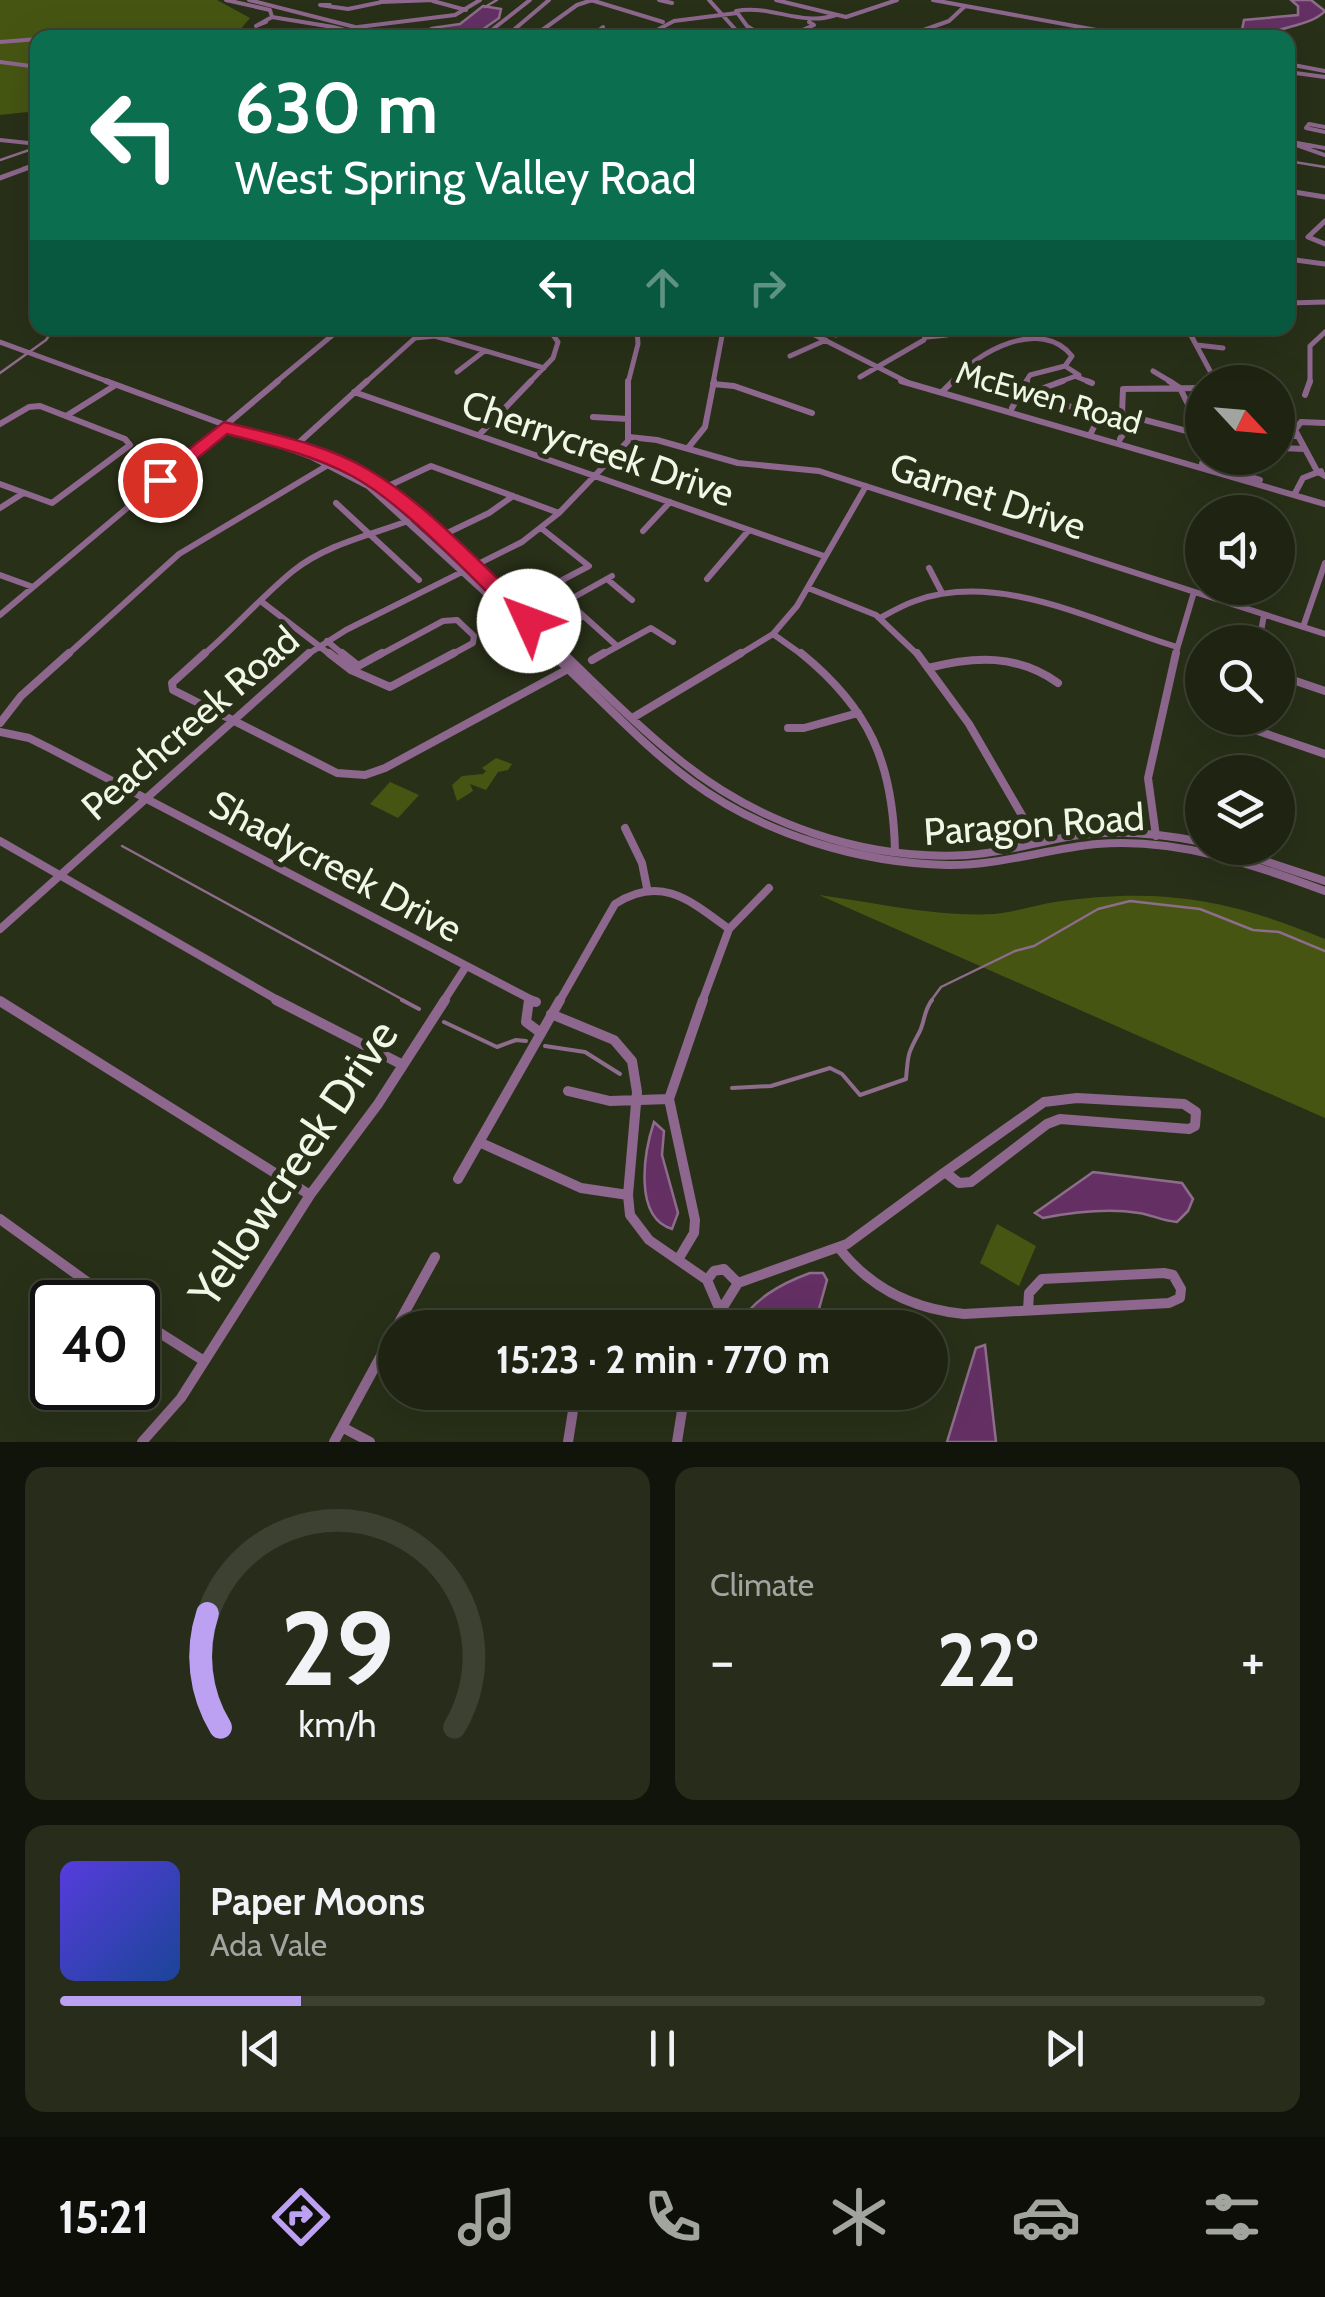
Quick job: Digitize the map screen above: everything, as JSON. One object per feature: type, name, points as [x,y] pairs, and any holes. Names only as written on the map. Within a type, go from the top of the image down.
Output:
[{"type":"street","points":[[226,0],[270,10],[269,20],[360,30],[384,20],[465,10],[480,0]]},
{"type":"street","points":[[242,4],[250,0],[360,30]]},
{"type":"street","points":[[374,0],[382,2]]},
{"type":"street","points":[[330,5],[348,9],[382,2],[434,0],[465,10]]},
{"type":"street","points":[[493,30],[530,0]]},
{"type":"street","points":[[515,30],[549,0]]},
{"type":"street","points":[[542,30],[576,5],[592,0],[666,23]]},
{"type":"street","points":[[659,0],[672,3]]},
{"type":"street","points":[[709,0],[736,30]]},
{"type":"street","points":[[776,0],[852,16],[896,0]]},
{"type":"street","points":[[803,6],[812,0]]},
{"type":"street","points":[[933,0],[1093,30]]},
{"type":"street","points":[[655,30],[666,23],[748,7],[814,25],[805,30]]},
{"type":"street","points":[[928,30],[964,8]]},
{"type":"street","points":[[737,12],[753,30]]},
{"type":"street","points":[[809,22],[836,15]]},
{"type":"street","points":[[598,30],[602,26]]},
{"type":"street","points":[[0,42],[30,39]]},
{"type":"street","points":[[0,62],[30,66]]},
{"type":"street","points":[[1295,66],[1325,75]]},
{"type":"street","points":[[1295,73],[1325,75]]},
{"type":"street","points":[[26,142],[30,139]]},
{"type":"street","points":[[0,140],[30,143]]},
{"type":"street","points":[[1295,144],[1325,152]]},
{"type":"street","points":[[0,178],[30,167]]},
{"type":"street","points":[[1295,192],[1325,197]]},
{"type":"street","points":[[1325,220],[1308,238],[1325,244]]},
{"type":"street","points":[[1295,260],[1325,264]]},
{"type":"street","points":[[1295,303],[1324,304]]},
{"type":"street","points":[[1305,394],[1310,387],[1310,346],[1325,332]]},
{"type":"street","points":[[0,615],[333,335]]},
{"type":"street","points":[[478,435],[544,368],[558,347],[556,335]]},
{"type":"street","points":[[629,437],[627,386],[637,335]]},
{"type":"street","points":[[688,448],[705,426],[721,335]]},
{"type":"street","name":"McEwen Road","points":[[816,335],[876,368],[945,391],[1325,501]]},
{"type":"street","points":[[860,378],[928,337],[946,335]]},
{"type":"street","points":[[1191,335],[1207,365]]},
{"type":"street","points":[[294,448],[416,338],[435,336],[544,368]]},
{"type":"street","points":[[945,391],[964,369],[1024,338],[1065,346],[1072,356],[1065,366],[1030,375],[1012,408]]},
{"type":"street","points":[[790,356],[826,340]]},
{"type":"street","name":"Paragon Road","points":[[1,344],[224,427],[332,462],[384,488],[439,537],[536,640],[668,762],[709,793],[808,839],[963,865],[1120,843],[1159,845],[1226,857],[1325,891]]},
{"type":"street","points":[[1197,345],[1223,348]]},
{"type":"street","points":[[457,372],[483,352]]},
{"type":"street","points":[[1065,366],[1078,373],[1077,377]]},
{"type":"street","points":[[1153,371],[1180,388],[1185,398]]},
{"type":"street","points":[[1091,433],[1096,423],[1091,404],[1080,404],[1077,408],[1052,400],[1040,388],[1077,377],[1092,383]]},
{"type":"street","points":[[713,384],[734,386],[812,413]]},
{"type":"street","points":[[66,416],[114,386]]},
{"type":"street","points":[[1185,388],[1123,388],[1122,414],[1185,430]]},
{"type":"street","name":"McEwen Road","points":[[945,391],[1250,479]]},
{"type":"street","name":"Cherrycreek Drive","points":[[354,392],[824,556]]},
{"type":"street","points":[[0,424],[35,406],[125,439],[130,446],[60,501],[46,504],[0,484]]},
{"type":"street","points":[[592,417],[628,419]]},
{"type":"street","points":[[1120,439],[1131,422]]},
{"type":"street","points":[[1294,492],[1303,478],[1322,473],[1295,430],[1299,423],[1325,423]]},
{"type":"street","name":"Garnet Drive","points":[[629,437],[655,438],[738,463],[810,468],[1185,589]]},
{"type":"street","name":"Peachcreek Road","points":[[0,929],[284,672],[323,644],[541,528],[624,449],[629,437]]},
{"type":"street","points":[[1295,449],[1305,449]]},
{"type":"street","points":[[0,723],[21,696],[178,554],[332,462]]},
{"type":"street","name":"Paragon Road","points":[[332,462],[368,486],[513,606],[688,768],[742,801],[824,835],[895,855],[968,855],[1081,834],[1156,834],[1185,839]]},
{"type":"street","points":[[384,488],[431,466],[559,512]]},
{"type":"street","points":[[1250,479],[1251,475]]},
{"type":"street","points":[[634,718],[773,634],[808,588],[866,486]]},
{"type":"street","points":[[0,508],[22,494]]},
{"type":"street","points":[[439,537],[514,496]]},
{"type":"street","points":[[336,502],[418,580]]},
{"type":"street","points":[[643,530],[670,502]]},
{"type":"street","points":[[408,521],[310,559],[172,683],[175,692],[337,772],[366,775],[568,669]]},
{"type":"street","points":[[513,606],[589,566],[541,528]]},
{"type":"street","points":[[707,579],[749,530]]},
{"type":"street","points":[[1304,627],[1325,564]]},
{"type":"street","points":[[929,568],[942,593]]},
{"type":"street","points":[[0,575],[33,588]]},
{"type":"street","points":[[551,610],[610,578],[632,600]]},
{"type":"street","points":[[808,588],[852,602],[900,634],[952,700],[1041,852]]},
{"type":"street","points":[[880,618],[910,601],[942,593],[992,593],[1024,598],[1177,647]]},
{"type":"street","points":[[262,602],[354,668],[394,686],[460,654],[474,638],[457,620],[447,620],[354,668]]},
{"type":"street","points":[[568,602],[617,646]]},
{"type":"street","points":[[1159,845],[1148,778],[1190,605]]},
{"type":"street","name":"Garnet Drive","points":[[1234,605],[1325,634]]},
{"type":"street","points":[[1262,625],[1264,615]]},
{"type":"street","points":[[536,640],[583,616]]},
{"type":"street","points":[[592,660],[651,628],[673,642]]},
{"type":"street","points":[[773,634],[824,668],[858,712],[882,754],[892,786],[895,855]]},
{"type":"street","points":[[928,668],[988,656],[1031,669],[1058,683]]},
{"type":"street","points":[[1295,681],[1325,691]]},
{"type":"street","points":[[788,728],[804,728],[858,712]]},
{"type":"street","name":"Shadycreek Drive","points":[[0,732],[29,738],[533,1001],[526,1022],[541,1032]]},
{"type":"street","points":[[1270,735],[1325,754]]},
{"type":"street","points":[[625,828],[642,863],[647,888]]},
{"type":"street","points":[[0,841],[327,1029],[403,1065]]},
{"type":"street","points":[[1277,865],[1325,881]]},
{"type":"street","points":[[458,1179],[609,911],[627,895],[647,888],[681,895],[729,930]]},
{"type":"street","points":[[679,1258],[694,1234],[695,1220],[670,1099],[671,1085],[729,930],[769,888]]},
{"type":"street","name":"Yellowcreek Drive","points":[[142,1442],[181,1398],[310,1195],[403,1065],[465,968]]},
{"type":"street","points":[[0,1001],[310,1195]]},
{"type":"street","points":[[552,1014],[620,1046],[635,1070],[628,1194],[634,1225],[707,1280],[719,1308]]},
{"type":"street","points":[[568,1091],[598,1100],[670,1099]]},
{"type":"street","points":[[719,1308],[738,1282],[839,1248],[944,1171],[1036,1106],[1054,1099],[1184,1104],[1196,1112],[1195,1126],[1189,1129],[1053,1120],[971,1182],[959,1183],[944,1171]]},
{"type":"street","points":[[479,1142],[581,1188],[628,1194]]},
{"type":"street","points":[[0,1219],[85,1280]]},
{"type":"street","points":[[839,1248],[871,1284],[930,1310],[964,1314],[1170,1303],[1180,1298],[1182,1290],[1172,1275],[1164,1273],[1042,1278],[1030,1292],[1028,1310]]},
{"type":"street","points":[[406,1310],[434,1257]]},
{"type":"street","points":[[707,1280],[714,1271],[724,1268],[738,1282]]},
{"type":"street","points":[[160,1333],[204,1362]]},
{"type":"street","points":[[334,1442],[378,1362]]},
{"type":"street","points":[[568,1442],[573,1410]]},
{"type":"street","points":[[677,1442],[681,1410]]},
{"type":"street","points":[[342,1427],[370,1442]]},
{"type":"green space","points":[[0,0],[217,0],[250,18],[240,30],[30,30],[30,112],[0,115]]},
{"type":"green space","points":[[496,758],[512,764],[508,770],[498,772],[486,790],[470,784],[473,791],[457,801],[452,785],[462,776],[483,774],[486,771],[482,768]]},
{"type":"green space","points":[[390,782],[419,795],[398,818],[370,804]]},
{"type":"green space","points":[[819,895],[973,914],[1093,898],[1161,897],[1257,914],[1325,939],[1325,1118]]},
{"type":"green space","points":[[997,1224],[1036,1246],[1019,1286],[980,1263]]},
{"type":"shaded area","points":[[1291,0],[1311,0],[1325,11],[1312,20],[1278,30],[1242,30],[1244,20],[1298,15],[1298,6]]},
{"type":"shaded area","points":[[483,6],[501,9],[499,18],[482,30],[428,30],[460,24]]},
{"type":"shaded area","points":[[654,1122],[664,1131],[662,1155],[678,1213],[672,1229],[651,1211],[647,1198],[645,1166]]},
{"type":"shaded area","points":[[1093,1172],[1182,1183],[1193,1199],[1177,1222],[1127,1212],[1091,1211],[1043,1218],[1035,1213]]},
{"type":"shaded area","points":[[810,1273],[823,1273],[827,1280],[819,1310],[750,1310],[768,1294]]},
{"type":"shaded area","points":[[985,1345],[996,1442],[947,1442],[976,1348]]},
{"type":"waterway","points":[[485,7],[497,0]]},
{"type":"waterway","points":[[0,160],[30,150]]},
{"type":"waterway","points":[[1295,162],[1325,167]]},
{"type":"waterway","points":[[0,373],[49,335]]},
{"type":"waterway","points":[[122,846],[407,1002]]},
{"type":"waterway","points":[[930,1002],[941,987],[1015,951],[1034,946],[1098,909],[1130,901],[1200,909],[1253,930],[1279,932],[1325,951]]},
{"type":"waterway","points":[[402,1000],[419,1009]]},
{"type":"waterway","points":[[732,1088],[771,1086],[830,1068],[842,1074],[860,1095],[906,1079],[909,1054],[932,1000]]},
{"type":"waterway","points":[[444,1022],[497,1047],[516,1040],[526,1041]]},
{"type":"waterway","points":[[545,1046],[585,1052],[620,1074]]},
{"type":"route","points":[[160,480],[224,427],[321,454],[362,473],[395,497],[529,621]]}]
